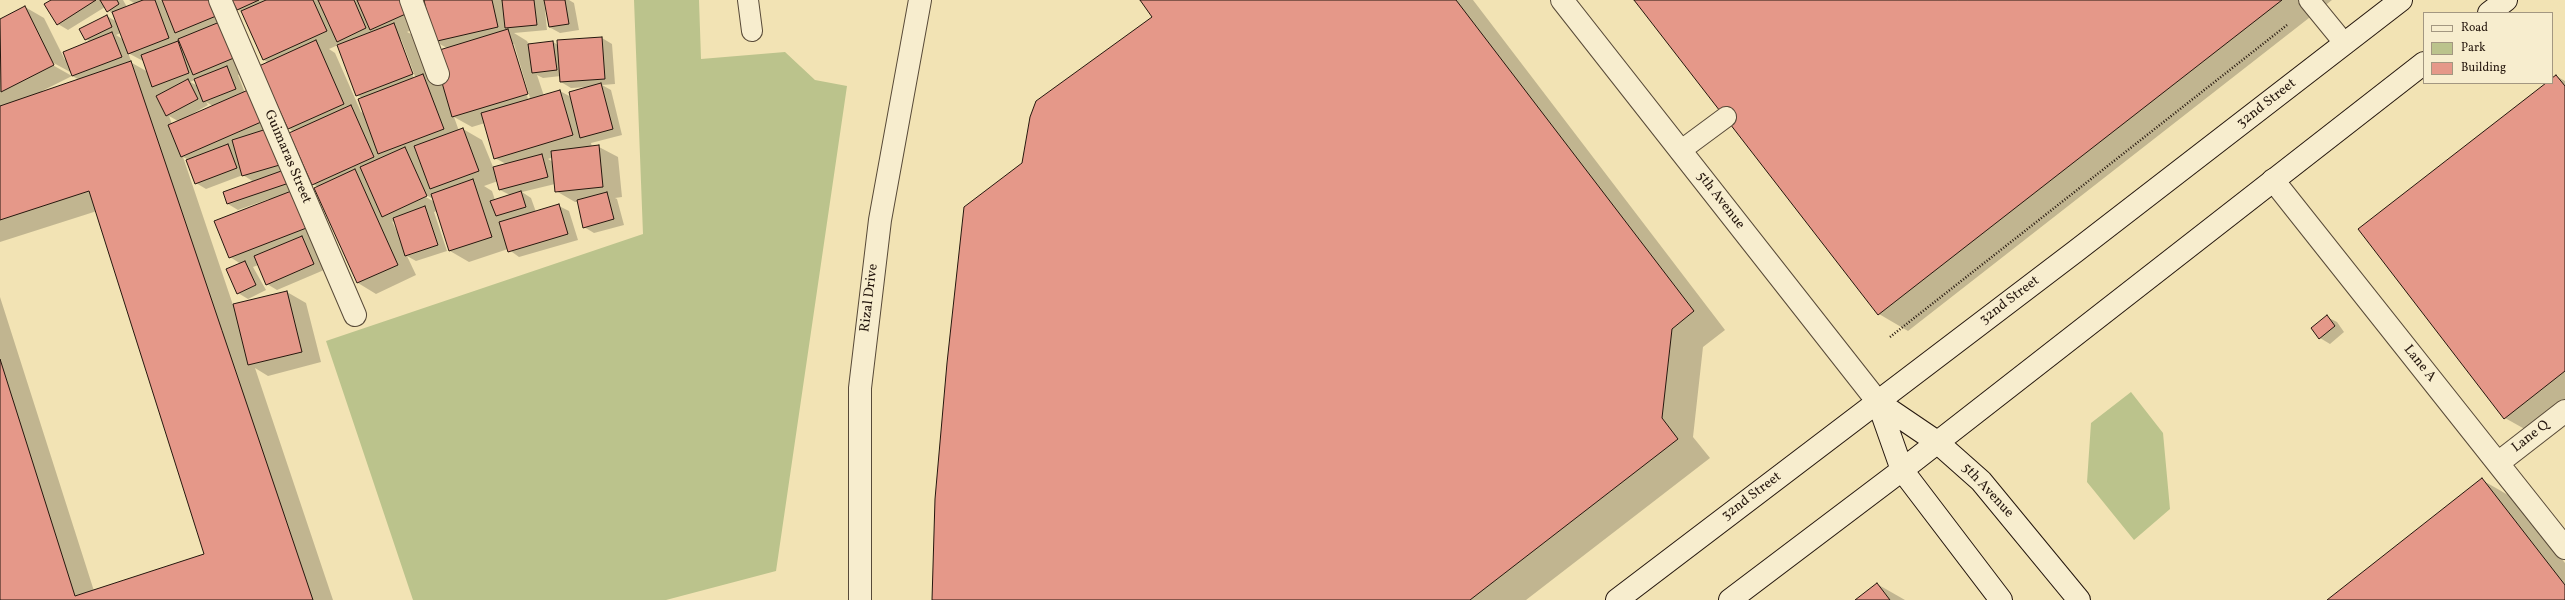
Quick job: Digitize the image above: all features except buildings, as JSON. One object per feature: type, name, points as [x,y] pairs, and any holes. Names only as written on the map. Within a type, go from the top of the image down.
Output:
[{"type":"main road","name":"Guimaras Street","points":[[220,0],[355,315]]},
{"type":"main road","points":[[411,0],[438,74]]},
{"type":"main road","name":"Rizal Drive","points":[[860,600],[860,388],[880,220],[920,0]]},
{"type":"main road","name":"5th Avenue","points":[[1562,0],[1878,402],[1938,442],[1985,486],[2079,600]]},
{"type":"main road","name":"32nd Street","points":[[1617,600],[1878,402],[2401,0]]},
{"type":"main road","points":[[2490,12],[2506,0]]},
{"type":"main road","points":[[1730,600],[1902,470],[2423,64]]},
{"type":"main road","name":"Lane A","points":[[2273,180],[2565,548]]},
{"type":"main road","name":"5th Avenue","points":[[1878,402],[1902,470],[2001,600]]},
{"type":"main road","name":"Lane Q","points":[[2498,463],[2565,411]]},
{"type":"lane","points":[[748,0],[752,31]]},
{"type":"lane","points":[[2311,2],[2345,44]]},
{"type":"lane","points":[[1680,151],[1726,117]]},
{"type":"path","points":[[1890,336],[2311,2]]},
{"type":"green space","points":[[634,0],[699,0],[701,59],[785,52],[815,80],[847,86],[776,571],[666,600],[413,600],[326,341],[643,234]]},
{"type":"green space","points":[[2131,392],[2163,433],[2170,509],[2134,540],[2087,482],[2091,423]]}]
